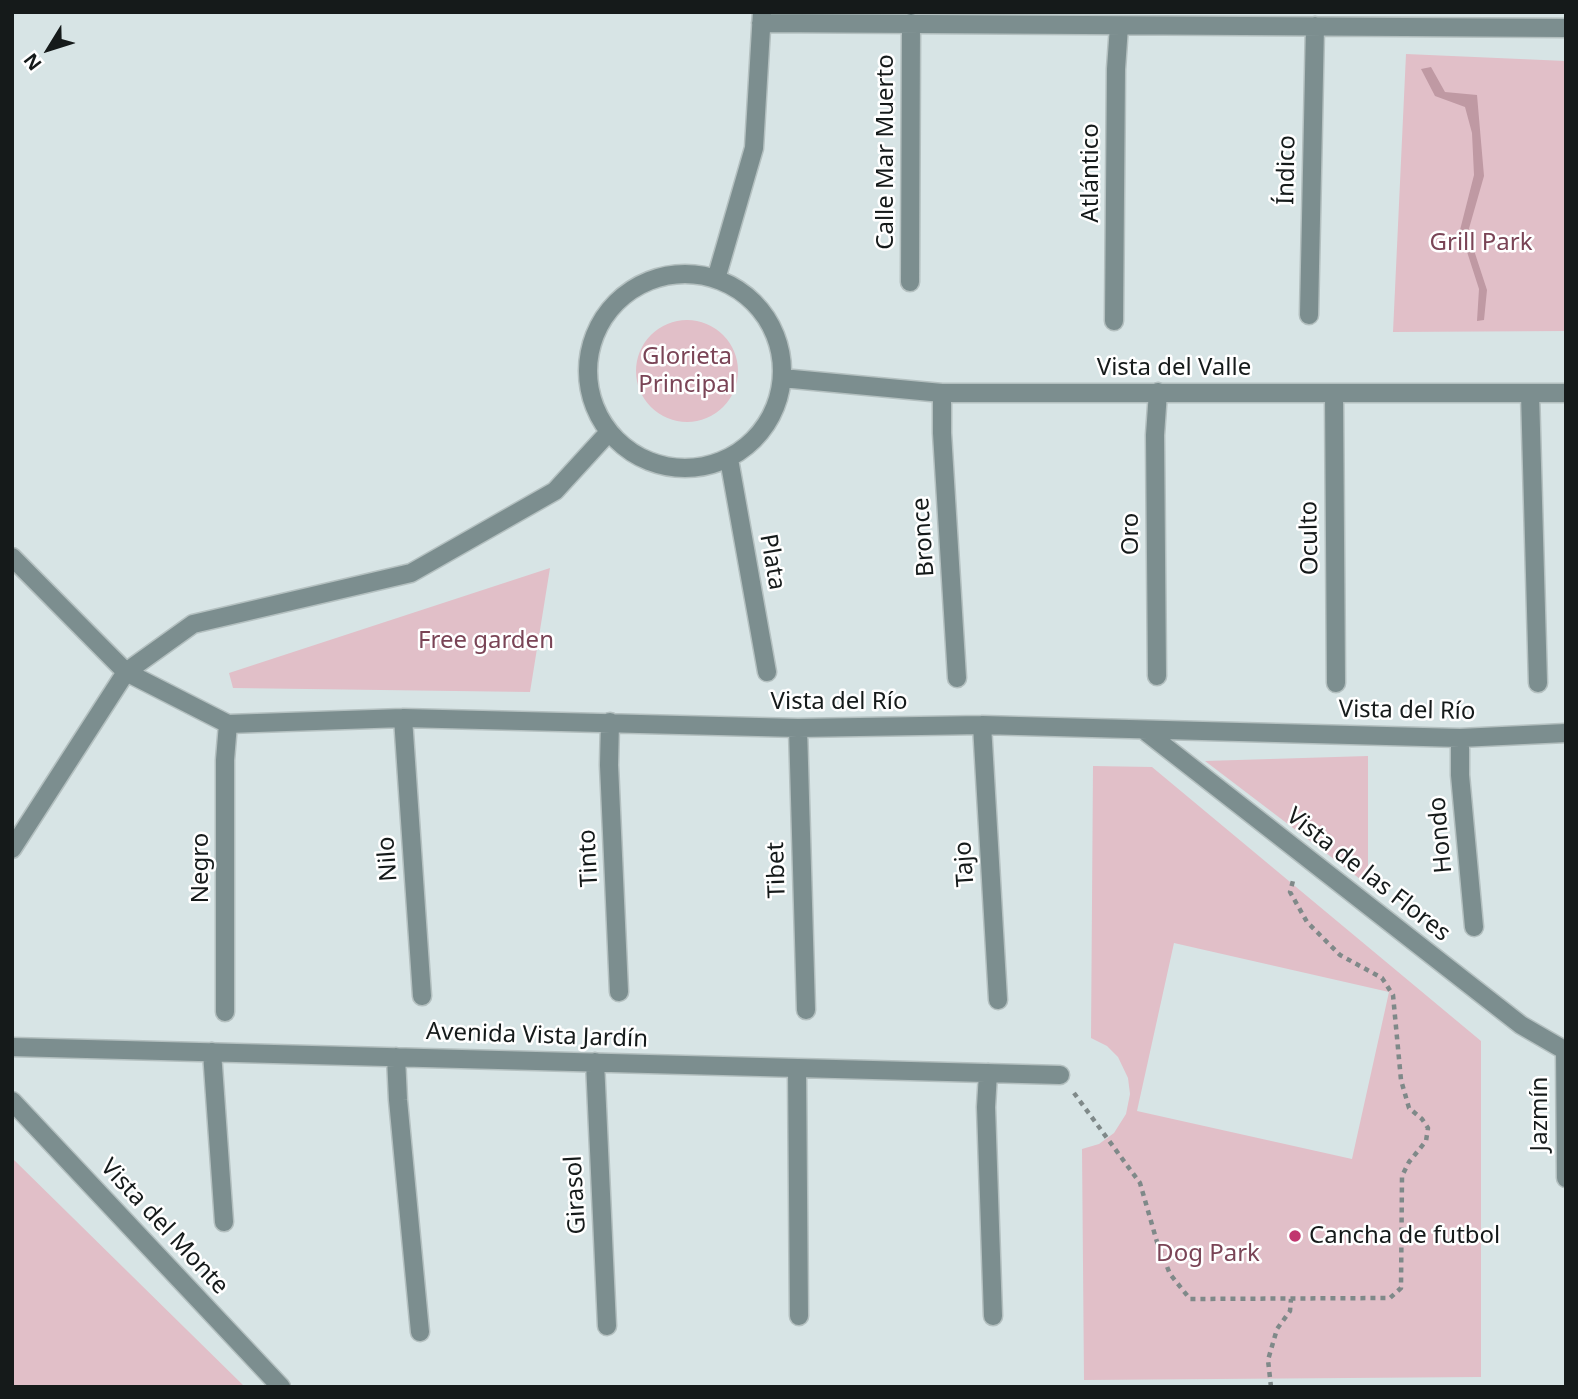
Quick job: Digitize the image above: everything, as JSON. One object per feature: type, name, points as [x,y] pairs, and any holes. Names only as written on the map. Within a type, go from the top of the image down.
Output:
[{"type":"street","points":[[716,279],[754,148],[761,18],[1119,26],[1566,28]]},
{"type":"street","name":"Calle Mar Muerto","points":[[910,282],[911,23]]},
{"type":"street","name":"Atlántico","points":[[1114,321],[1116,69],[1119,26]]},
{"type":"street","name":"Índico","points":[[1309,315],[1315,26]]},
{"type":"street","points":[[685,273],[716,279],[744,294],[766,317],[779,346],[782,378],[774,411],[755,439],[729,459],[697,468],[664,467],[634,455],[609,432],[593,405],[587,374],[591,343],[604,315],[627,292],[654,278],[685,273]]},
{"type":"street","name":"Vista del Valle","points":[[782,378],[942,393],[1566,394]]},
{"type":"street","name":"Oro","points":[[1157,676],[1155,435],[1158,392]]},
{"type":"street","name":"Bronce","points":[[942,393],[942,433],[957,678]]},
{"type":"street","name":"Oculto","points":[[1334,393],[1336,683]]},
{"type":"street","points":[[1530,393],[1538,684]]},
{"type":"street","points":[[12,849],[126,671],[193,624],[411,573],[555,491],[609,432]]},
{"type":"street","name":"Plata","points":[[729,459],[767,673]]},
{"type":"street","name":"Vista del Río","points":[[12,557],[126,671],[228,724],[403,719],[797,728],[982,725],[1460,738],[1566,733]]},
{"type":"street","name":"Nilo","points":[[403,719],[422,996]]},
{"type":"street","name":"Tinto","points":[[610,722],[609,765],[620,992]]},
{"type":"street","name":"Negro","points":[[225,1012],[225,760],[228,724]]},
{"type":"street","name":"Tajo","points":[[982,725],[998,1000]]},
{"type":"street","name":"Tibet","points":[[797,728],[806,1010]]},
{"type":"street","name":"Vista de las Flores","points":[[1144,731],[1521,1025],[1565,1051]]},
{"type":"street","name":"Hondo","points":[[1460,738],[1460,775],[1474,927]]},
{"type":"street","name":"Avenida Vista Jardín","points":[[12,1047],[1060,1074]]},
{"type":"street","name":"Jazmín","points":[[1565,1051],[1566,1178]]},
{"type":"street","points":[[212,1052],[224,1222]]},
{"type":"street","points":[[396,1057],[420,1332]]},
{"type":"street","name":"Girasol","points":[[595,1062],[607,1326]]},
{"type":"street","points":[[797,1069],[799,1316]]},
{"type":"street","points":[[988,1073],[986,1107],[993,1316]]},
{"type":"street","name":"Vista del Monte","points":[[12,1101],[281,1387]]},
{"type":"path","points":[[1060,1074],[1140,1183],[1157,1242],[1170,1274],[1190,1299],[1390,1298],[1401,1288],[1402,1176],[1409,1161],[1426,1141],[1428,1128],[1409,1108],[1401,1080],[1393,995],[1382,978],[1340,955],[1307,922],[1290,892],[1300,853]]},
{"type":"path","points":[[1271,1387],[1268,1360],[1277,1329],[1290,1311],[1291,1298]]},
{"type":"green space","name":"Grill Park","points":[[1406,54],[1566,61],[1566,331],[1393,332]]},
{"type":"green space","name":"Glorieta Principal","points":[[687,320],[706,324],[723,335],[734,352],[738,371],[734,390],[723,407],[706,418],[687,422],[668,418],[651,407],[640,390],[636,371],[640,352],[651,335],[668,324]]},
{"type":"green space","name":"Free garden","points":[[550,568],[530,692],[233,688],[229,673]]},
{"type":"green space","points":[[1368,756],[1368,885],[1205,761]]},
{"type":"green space","name":"Dog Park","points":[[1093,766],[1152,767],[1481,1041],[1481,1377],[1084,1380],[1082,1149],[1099,1144],[1114,1133],[1126,1114],[1130,1094],[1128,1078],[1118,1057],[1107,1046],[1091,1038]],"holes":[[[1174,943],[1389,992],[1352,1159],[1137,1111]]]},
{"type":"green space","points":[[12,1158],[245,1387],[12,1387]]},
{"type":"shaded area","points":[[1431,67],[1445,92],[1477,95],[1484,176],[1468,232],[1487,290],[1484,320],[1477,321],[1479,289],[1460,230],[1474,175],[1472,133],[1465,107],[1435,96],[1421,69]]},
{"type":"place","name":"Cancha de futbol","points":[[1295,1236]]}]
